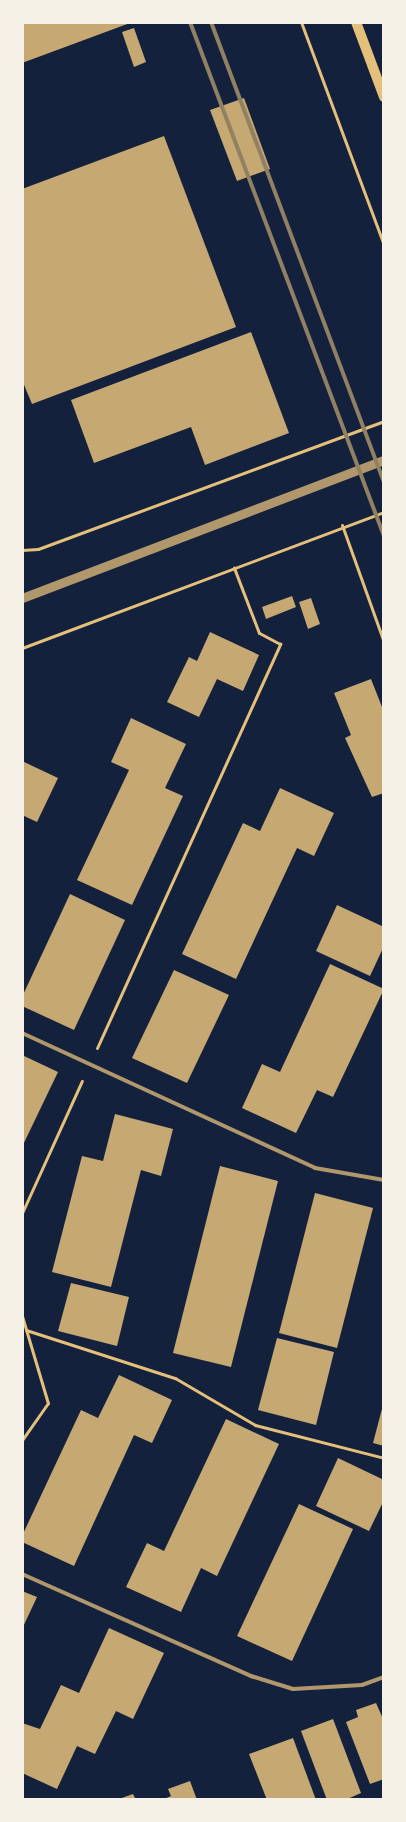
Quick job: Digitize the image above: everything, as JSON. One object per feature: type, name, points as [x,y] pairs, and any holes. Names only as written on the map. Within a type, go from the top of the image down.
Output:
[{"type":"main road","points":[[356,22],[384,97]]},
{"type":"street","points":[[22,598],[384,460]]},
{"type":"lane","points":[[22,1033],[315,1168],[384,1180]]},
{"type":"lane","points":[[22,1574],[250,1676],[293,1689],[362,1685],[384,1677]]},
{"type":"path","points":[[301,22],[384,245]]},
{"type":"path","points":[[22,550],[38,548],[384,421]]},
{"type":"path","points":[[22,648],[342,525],[384,512]]},
{"type":"path","points":[[342,525],[384,642]]},
{"type":"path","points":[[22,1213],[280,644],[259,633],[234,568]]},
{"type":"path","points":[[22,1316],[48,1403],[22,1440]]},
{"type":"path","points":[[26,1330],[175,1378],[255,1425],[384,1458]]},
{"type":"building","points":[[22,22],[130,22],[130,23],[22,63]]},
{"type":"building","points":[[134,28],[146,62],[134,67],[122,32]]},
{"type":"building","points":[[244,98],[270,169],[237,181],[210,110]]},
{"type":"building","points":[[164,136],[236,327],[32,404],[22,380],[22,189]]},
{"type":"building","points":[[251,332],[289,433],[205,465],[191,427],[94,463],[71,400]]},
{"type":"building","points":[[292,596],[296,607],[266,619],[262,607]]},
{"type":"building","points":[[311,598],[320,624],[308,629],[299,602]]},
{"type":"building","points":[[210,632],[259,655],[243,691],[217,679],[199,717],[167,702],[189,657],[197,661]]},
{"type":"building","points":[[371,679],[384,712],[384,793],[372,797],[345,738],[351,735],[334,693]]},
{"type":"building","points":[[131,718],[186,744],[165,788],[183,796],[132,905],[77,880],[129,770],[111,762]]},
{"type":"building","points":[[22,761],[58,778],[37,822],[22,815]]},
{"type":"building","points":[[280,788],[334,813],[314,856],[297,848],[236,979],[182,954],[243,823],[260,831]]},
{"type":"building","points":[[70,894],[125,920],[74,1030],[22,1006],[22,997]]},
{"type":"building","points":[[337,905],[384,927],[384,946],[370,976],[316,951]]},
{"type":"building","points":[[330,964],[384,989],[333,1097],[317,1090],[296,1133],[242,1108],[262,1064],[280,1072]]},
{"type":"building","points":[[174,970],[229,995],[187,1083],[132,1058]]},
{"type":"building","points":[[22,1055],[58,1072],[22,1147]]},
{"type":"building","points":[[115,1114],[173,1129],[161,1176],[141,1170],[111,1287],[52,1272],[82,1156],[103,1161]]},
{"type":"building","points":[[220,1166],[278,1181],[231,1367],[173,1353]]},
{"type":"building","points":[[315,1193],[373,1208],[337,1348],[279,1333]]},
{"type":"building","points":[[71,1283],[129,1297],[117,1346],[58,1331]]},
{"type":"building","points":[[277,1338],[334,1352],[316,1425],[258,1410]]},
{"type":"building","points":[[119,1375],[172,1400],[152,1443],[134,1435],[74,1566],[22,1542],[22,1536],[81,1410],[98,1418]]},
{"type":"building","points":[[384,1405],[384,1446],[373,1443]]},
{"type":"building","points":[[226,1419],[279,1444],[217,1576],[201,1568],[181,1612],[126,1587],[147,1543],[164,1551]]},
{"type":"building","points":[[338,1458],[384,1480],[384,1500],[369,1531],[316,1506]]},
{"type":"building","points":[[299,1504],[353,1529],[292,1661],[237,1636]]},
{"type":"building","points":[[22,1591],[37,1597],[22,1629]]},
{"type":"building","points":[[109,1628],[164,1653],[133,1719],[116,1711],[95,1754],[77,1746],[57,1789],[22,1773],[22,1723],[40,1729],[61,1685],[79,1693]]},
{"type":"building","points":[[376,1703],[384,1721],[384,1779],[370,1784],[346,1722],[358,1717],[356,1710]]},
{"type":"building","points":[[333,1719],[361,1793],[345,1800],[327,1800],[301,1731]]},
{"type":"building","points":[[293,1738],[316,1800],[267,1800],[249,1754]]},
{"type":"building","points":[[190,1781],[197,1800],[162,1800],[171,1796],[168,1789]]},
{"type":"building","points":[[133,1794],[136,1800],[119,1800],[119,1799]]},
{"type":"railway","points":[[190,22],[384,536]]},
{"type":"railway","points":[[211,22],[384,482]]}]
